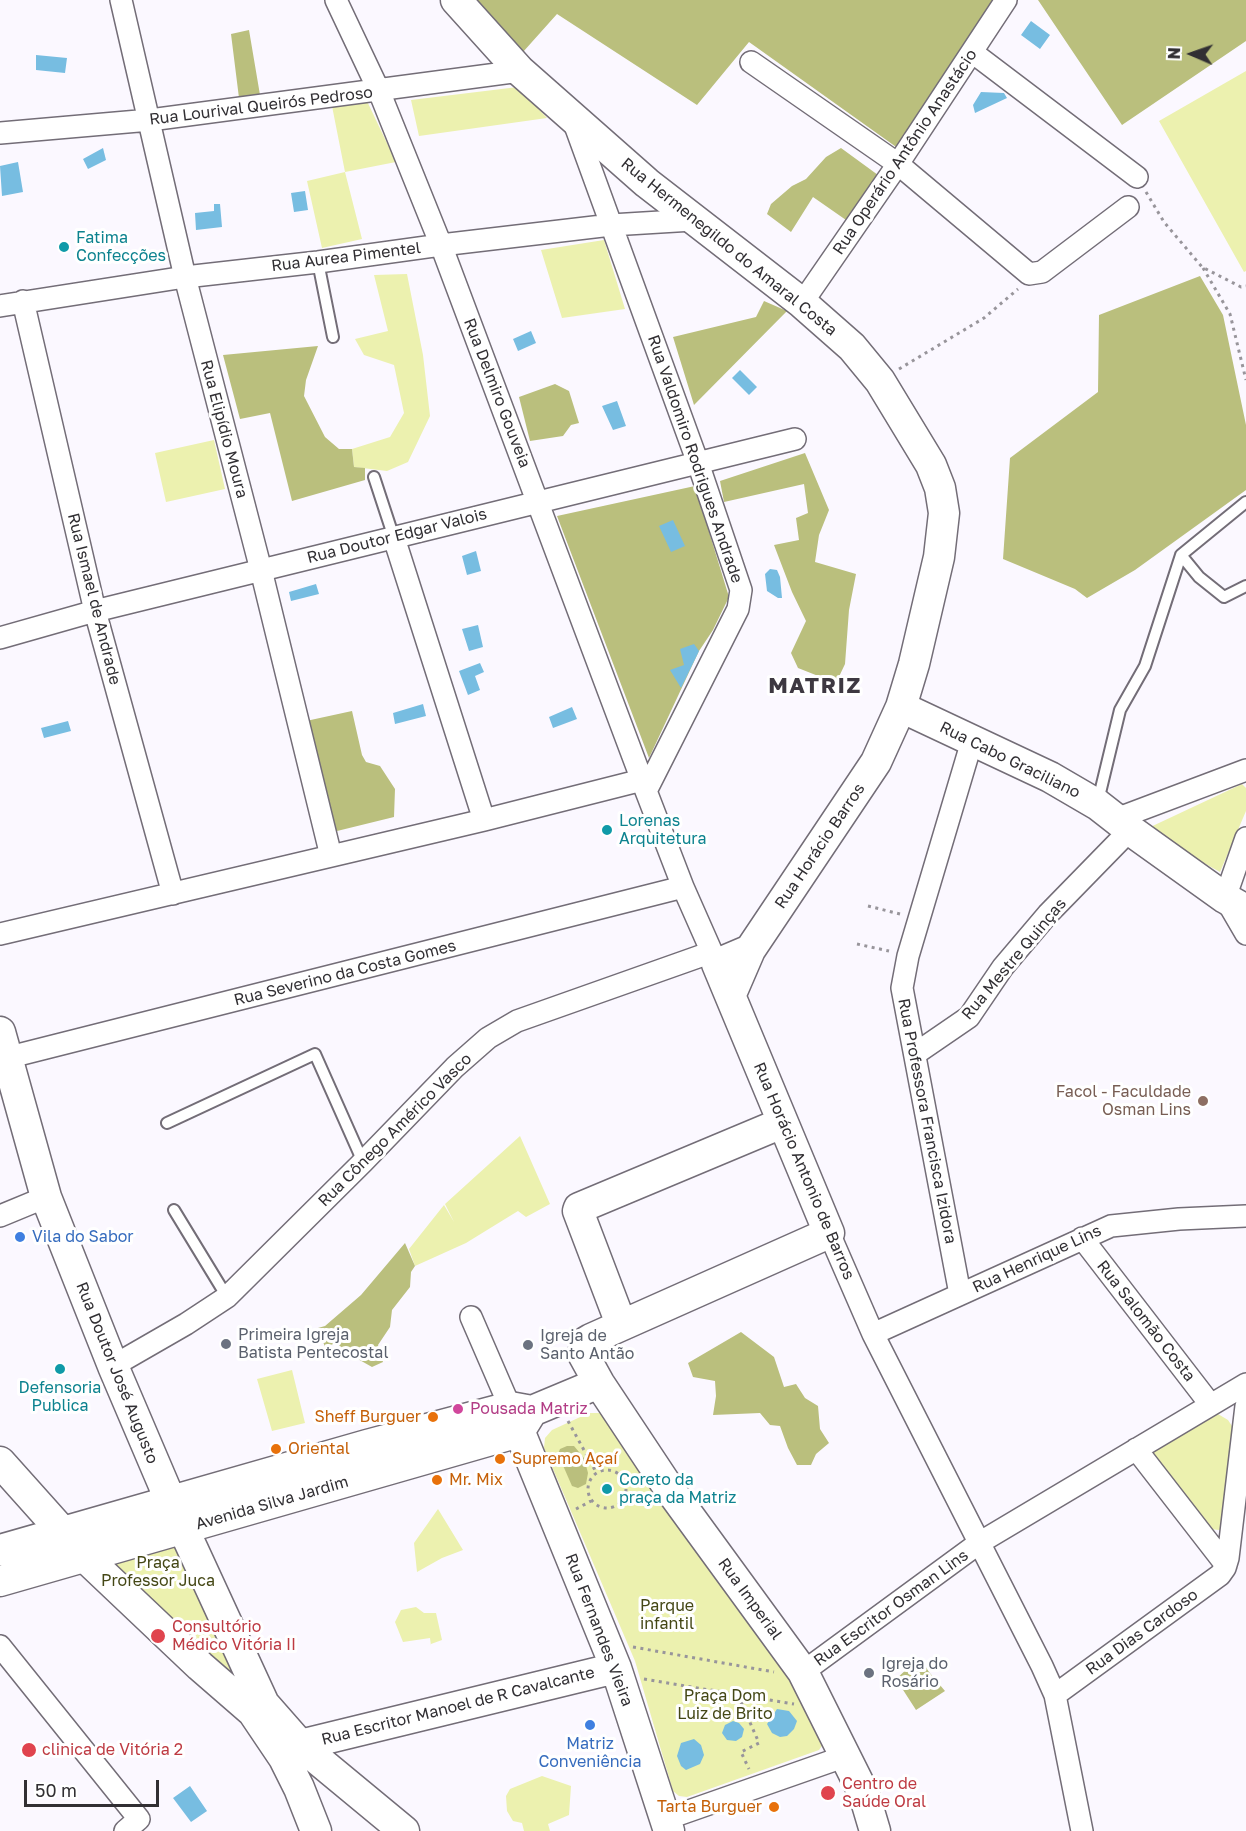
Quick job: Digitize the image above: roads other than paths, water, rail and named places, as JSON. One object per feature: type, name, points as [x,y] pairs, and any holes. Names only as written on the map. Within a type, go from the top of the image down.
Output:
[{"type":"main road","name":"Rua Hermenegildo do Amaral Costa","points":[[456,0],[520,70],[572,118],[647,183],[802,303],[852,347],[880,381],[931,465],[940,488],[944,513],[939,557],[930,601],[901,707]]},
{"type":"main road","name":"Rua Cabo Graciliano","points":[[901,707],[1050,777],[1114,818],[1236,904]]},
{"type":"main road","name":"Rua Horácio Barros","points":[[731,994],[750,950],[876,762],[901,707]]},
{"type":"main road","points":[[715,958],[750,950]]},
{"type":"main road","name":"Rua Horácio Antonio de Barros","points":[[715,958],[829,1233]]},
{"type":"main road","name":"Rua Doutor José Augusto","points":[[3,1045],[46,1197],[113,1366],[259,1708]]},
{"type":"main road","points":[[621,1324],[578,1211],[579,1208],[782,1123]]},
{"type":"main road","name":"Rua Imperial","points":[[829,1233],[621,1324],[586,1342],[583,1354],[599,1383],[846,1756],[864,1794],[875,1831]]},
{"type":"main road","name":"Avenida Silva Jardim","points":[[0,1550],[62,1532],[176,1515],[387,1471],[599,1383]]},
{"type":"main road","name":"Rua Fernandes Vieira","points":[[520,1416],[619,1656],[667,1825]]},
{"type":"main road","points":[[0,1462],[85,1557],[200,1666],[259,1708],[292,1751],[299,1788],[316,1831]]},
{"type":"main road","name":"Avenida Silva Jardim","points":[[0,1581],[85,1557],[176,1515]]},
{"type":"main road","name":"Rua Escritor Manoel de R Cavalcante","points":[[292,1751],[619,1656]]},
{"type":"main road","points":[[292,1751],[329,1768],[404,1831]]},
{"type":"main road","points":[[299,1788],[308,1774],[316,1769],[329,1768]]},
{"type":"street","name":"Rua Elipídio Moura","points":[[121,0],[184,277],[261,570],[331,856]]},
{"type":"street","name":"Rua Delmiro Gouveia","points":[[336,0],[379,91],[441,245],[644,785]]},
{"type":"street","name":"Rua Operário Antônio Anastácio","points":[[802,303],[898,164],[1006,0]]},
{"type":"street","points":[[972,52],[1137,177]]},
{"type":"street","points":[[751,62],[898,164],[1029,273],[1042,272],[1128,207]]},
{"type":"street","name":"Rua Lourival Queirós Pedroso","points":[[0,133],[150,120],[379,91],[520,70]]},
{"type":"street","name":"Rua Valdomiro Rodrigues Andrade","points":[[572,118],[698,463],[741,590],[738,609],[644,785]]},
{"type":"street","name":"Rua Aurea Pimentel","points":[[0,306],[184,277],[441,245],[610,225],[693,220]]},
{"type":"street","name":"Rua Ismael de Andrade","points":[[23,301],[95,611],[173,894]]},
{"type":"street","name":"Rua Doutor Edgar Valois","points":[[0,638],[95,611],[795,439]]},
{"type":"street","points":[[394,538],[484,820]]},
{"type":"street","name":"Rua Professora Francisca Izidora","points":[[960,1294],[902,988],[908,956],[972,741]]},
{"type":"street","points":[[1114,818],[1246,770]]},
{"type":"street","points":[[0,934],[484,820],[644,785]]},
{"type":"street","name":"Rua Horácio Antonio de Barros","points":[[644,785],[683,887],[715,958]]},
{"type":"street","name":"Rua Mestre Quinças","points":[[915,1054],[969,1017],[1003,967],[1048,914],[1114,818]]},
{"type":"street","points":[[1236,904],[1246,838]]},
{"type":"street","name":"Rua Severino da Costa Gomes","points":[[3,1045],[683,887]]},
{"type":"street","name":"Rua Cabo Graciliano","points":[[1236,904],[1246,934]]},
{"type":"street","name":"Rua Cônego Américo Vasco","points":[[113,1366],[186,1324],[227,1297],[455,1067],[488,1038],[517,1021],[715,958]]},
{"type":"street","points":[[0,1216],[46,1197]]},
{"type":"street","name":"Rua Henrique Lins","points":[[873,1334],[1111,1226],[1190,1218],[1246,1216]]},
{"type":"street","name":"Rua Horácio Antonio de Barros","points":[[829,1233],[873,1334],[979,1543]]},
{"type":"street","name":"Rua Salomão Costa","points":[[1082,1238],[1210,1404]]},
{"type":"street","name":"Rua Fernandes Vieira","points":[[471,1317],[520,1416]]},
{"type":"street","name":"Rua Escritor Osman Lins","points":[[790,1672],[979,1543],[1246,1384]]},
{"type":"street","points":[[1234,1552],[1246,1406]]},
{"type":"street","points":[[1136,1449],[1234,1552]]},
{"type":"street","points":[[979,1543],[1055,1695],[1082,1831]]},
{"type":"street","name":"Rua Dias Cardoso","points":[[1055,1695],[1220,1575],[1234,1552]]},
{"type":"street","points":[[0,1646],[132,1825]]},
{"type":"street","points":[[667,1825],[846,1756]]},
{"type":"lane","points":[[318,262],[333,338]]},
{"type":"lane","points":[[374,477],[394,538]]},
{"type":"lane","points":[[1114,818],[1120,710],[1145,666],[1181,555],[1246,502]]},
{"type":"lane","points":[[1181,555],[1199,577],[1224,597],[1246,586]]},
{"type":"lane","points":[[167,1124],[315,1054],[363,1162]]},
{"type":"lane","points":[[174,1210],[227,1297]]},
{"type":"water","points":[[1031,21],[1050,35],[1040,49],[1021,35]]},
{"type":"water","points":[[36,55],[67,58],[65,73],[36,70]]},
{"type":"water","points":[[981,92],[1004,93],[1007,98],[975,113],[973,105]]},
{"type":"water","points":[[103,148],[106,160],[88,169],[83,159]]},
{"type":"water","points":[[18,162],[23,192],[2,196],[0,166]]},
{"type":"water","points":[[305,191],[308,210],[294,212],[291,193]]},
{"type":"water","points":[[214,204],[220,204],[222,227],[196,230],[195,213],[214,211]]},
{"type":"water","points":[[531,331],[536,343],[518,351],[513,339]]},
{"type":"water","points":[[740,370],[757,387],[749,395],[732,378]]},
{"type":"water","points":[[617,401],[626,426],[613,430],[602,406]]},
{"type":"water","points":[[673,520],[685,546],[671,552],[659,526]]},
{"type":"water","points":[[476,551],[481,571],[467,575],[462,556]]},
{"type":"water","points":[[770,569],[777,570],[780,577],[782,598],[767,591],[765,574]]},
{"type":"water","points":[[316,584],[319,594],[291,601],[289,592]]},
{"type":"water","points":[[478,625],[483,647],[469,651],[462,629]]},
{"type":"water","points":[[694,644],[699,651],[681,688],[670,670],[684,665],[680,649]]},
{"type":"water","points":[[480,663],[484,672],[475,676],[480,690],[468,695],[459,671]]},
{"type":"water","points":[[423,704],[426,716],[395,724],[393,713]]},
{"type":"water","points":[[572,707],[577,719],[553,728],[549,717]]},
{"type":"water","points":[[68,721],[71,731],[44,738],[41,728]]},
{"type":"water","points":[[777,1709],[789,1711],[797,1721],[794,1729],[787,1736],[780,1737],[772,1733],[767,1724]]},
{"type":"water","points":[[733,1721],[739,1723],[744,1729],[742,1737],[736,1741],[727,1740],[722,1733],[725,1725]]},
{"type":"water","points":[[694,1739],[701,1745],[704,1755],[700,1764],[686,1770],[681,1766],[677,1756],[681,1743]]},
{"type":"water","points":[[190,1786],[207,1811],[191,1822],[173,1798]]},
{"type":"place","name":"Fatima Confecções","points":[[64,247]]},
{"type":"place","name":"Lorenas Arquitetura","points":[[607,830]]},
{"type":"place","name":"Facol - Faculdade Osman Lins","points":[[1203,1101]]},
{"type":"place","name":"Vila do Sabor","points":[[20,1237]]},
{"type":"place","name":"Primeira Igreja Batista Pentecostal","points":[[226,1344]]},
{"type":"place","name":"Igreja de Santo Antão","points":[[528,1345]]},
{"type":"place","name":"Defensoria Publica","points":[[60,1369]]},
{"type":"place","name":"Pousada Matriz","points":[[458,1409]]},
{"type":"place","name":"Sheff Burguer","points":[[433,1417]]},
{"type":"place","name":"Oriental","points":[[276,1449]]},
{"type":"place","name":"Supremo Açaí","points":[[500,1459]]},
{"type":"place","name":"Mr. Mix","points":[[437,1480]]},
{"type":"place","name":"Coreto da praça da Matriz","points":[[607,1489]]},
{"type":"place","name":"Consultório Médico Vitória II","points":[[158,1636]]},
{"type":"place","name":"Igreja do Rosário","points":[[869,1673]]},
{"type":"place","name":"Matriz Conveniência","points":[[590,1725]]},
{"type":"place","name":"clinica de Vitória 2","points":[[29,1750]]},
{"type":"place","name":"Centro de Saúde Oral","points":[[828,1793]]},
{"type":"place","name":"Tarta Burguer","points":[[774,1807]]},
{"type":"district","name":"MATRIZ","points":[[815,686]]},
{"type":"park label","name":"Praça Professor Juca","points":[[158,1572]]},
{"type":"park label","name":"Parque infantil","points":[[667,1615]]},
{"type":"park label","name":"Praça Dom Luiz de Brito","points":[[725,1705]]}]
